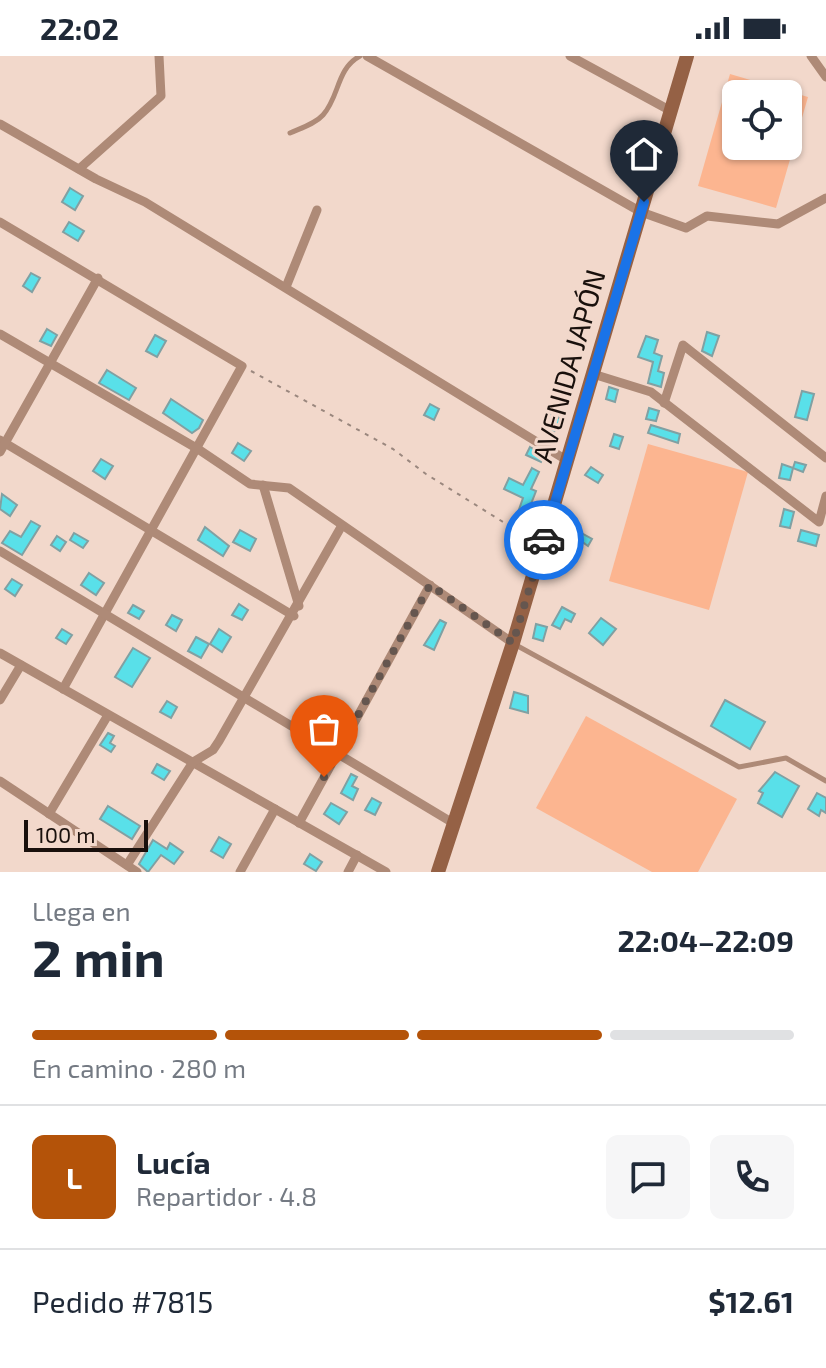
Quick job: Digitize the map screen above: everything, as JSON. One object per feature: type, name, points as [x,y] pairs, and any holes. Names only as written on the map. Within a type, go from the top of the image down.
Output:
[{"type":"street","points":[[79,169],[161,96],[159,56]]},
{"type":"street","points":[[367,56],[641,212],[686,228],[707,216],[778,224],[826,198]]},
{"type":"street","points":[[570,56],[671,111]]},
{"type":"street","name":"AVENIDA JAPÓN","points":[[438,872],[513,643],[687,56]]},
{"type":"street","points":[[811,56],[826,77]]},
{"type":"street","points":[[0,124],[145,202],[568,461]]},
{"type":"street","points":[[286,287],[317,210]]},
{"type":"street","points":[[0,222],[242,366],[216,408],[198,449],[152,534],[63,689]]},
{"type":"street","points":[[98,278],[2,445],[152,534],[296,611]]},
{"type":"street","points":[[0,334],[52,361],[250,484],[289,488],[341,527],[513,643]]},
{"type":"street","points":[[664,403],[683,345],[826,458]]},
{"type":"street","points":[[593,374],[651,392],[819,522],[826,496]]},
{"type":"street","points":[[263,485],[296,611]]},
{"type":"street","points":[[127,865],[193,762],[213,750],[296,611],[341,527]]},
{"type":"street","points":[[0,551],[453,823]]},
{"type":"street","points":[[299,823],[430,585]]},
{"type":"street","points":[[0,653],[386,872]]},
{"type":"street","points":[[0,700],[21,665]]},
{"type":"street","points":[[49,814],[108,715]]},
{"type":"street","points":[[0,781],[137,872]]},
{"type":"street","points":[[240,872],[275,809]]},
{"type":"street","points":[[348,872],[357,855]]},
{"type":"lane","points":[[290,133],[321,117],[331,104],[344,70],[360,56]]},
{"type":"lane","points":[[513,643],[739,767],[786,758],[826,781]]},
{"type":"path","points":[[242,366],[393,449],[426,474],[542,546]]},
{"type":"shaded area","points":[[730,74],[750,80],[728,80]]},
{"type":"shaded area","points":[[802,95],[808,97],[802,118]]},
{"type":"shaded area","points":[[722,102],[722,160],[790,160],[776,208],[698,186]]},
{"type":"shaded area","points":[[648,444],[748,472],[709,610],[609,581]]},
{"type":"shaded area","points":[[586,716],[737,799],[698,872],[652,872],[536,808]]},
{"type":"building","points":[[70,188],[83,196],[75,210],[62,202]]},
{"type":"building","points":[[69,222],[84,231],[78,241],[63,232]]},
{"type":"building","points":[[31,273],[40,278],[32,292],[23,286]]},
{"type":"building","points":[[47,329],[57,335],[51,346],[40,341]]},
{"type":"building","points":[[707,332],[719,336],[712,356],[702,351]]},
{"type":"building","points":[[155,335],[166,341],[157,357],[146,351]]},
{"type":"building","points":[[646,336],[658,340],[654,353],[662,356],[658,371],[664,373],[661,387],[648,383],[653,362],[638,357]]},
{"type":"building","points":[[107,370],[136,388],[129,400],[99,383]]},
{"type":"building","points":[[609,387],[618,390],[615,402],[606,399]]},
{"type":"building","points":[[802,391],[814,394],[807,420],[795,417]]},
{"type":"building","points":[[171,399],[203,420],[199,428],[192,433],[163,413]]},
{"type":"building","points":[[430,404],[439,409],[434,420],[424,415]]},
{"type":"building","points":[[649,408],[659,411],[656,421],[646,419]]},
{"type":"building","points":[[549,413],[561,419],[553,434],[541,428]]},
{"type":"building","points":[[651,425],[680,434],[678,443],[648,433]]},
{"type":"building","points":[[614,434],[623,437],[619,449],[610,446]]},
{"type":"building","points":[[238,443],[251,451],[244,461],[232,453]]},
{"type":"building","points":[[530,447],[544,455],[541,462],[526,455]]},
{"type":"building","points":[[101,459],[113,466],[105,479],[93,471]]},
{"type":"building","points":[[795,462],[806,465],[803,472],[793,468]]},
{"type":"building","points":[[782,464],[793,468],[790,480],[779,478]]},
{"type":"building","points":[[591,467],[603,475],[598,483],[585,475]]},
{"type":"building","points":[[532,468],[539,472],[531,489],[536,491],[524,522],[516,518],[523,498],[504,489],[509,478],[523,485]]},
{"type":"building","points":[[2,494],[17,505],[10,516],[0,509]]},
{"type":"building","points":[[784,509],[794,512],[790,528],[780,526]]},
{"type":"building","points":[[561,515],[579,525],[576,530],[592,539],[588,546],[559,525]]},
{"type":"building","points":[[31,521],[40,526],[22,555],[2,543],[10,531],[21,537]]},
{"type":"building","points":[[205,527],[229,546],[223,556],[198,540]]},
{"type":"building","points":[[240,530],[256,539],[250,551],[233,542]]},
{"type":"building","points":[[801,530],[819,535],[816,546],[798,541]]},
{"type":"building","points":[[74,533],[88,541],[83,548],[70,540]]},
{"type":"building","points":[[57,536],[66,542],[60,551],[51,545]]},
{"type":"building","points":[[563,548],[575,555],[570,565],[558,558]]},
{"type":"building","points":[[89,573],[104,583],[96,595],[81,585]]},
{"type":"building","points":[[12,579],[22,585],[15,596],[5,589]]},
{"type":"building","points":[[239,604],[248,610],[242,620],[232,615]]},
{"type":"building","points":[[133,605],[144,611],[139,619],[128,613]]},
{"type":"building","points":[[562,607],[575,614],[571,622],[565,619],[560,629],[552,625]]},
{"type":"building","points":[[172,615],[182,620],[176,631],[166,625]]},
{"type":"building","points":[[601,618],[616,629],[603,645],[589,633]]},
{"type":"building","points":[[440,620],[446,623],[434,650],[424,645]]},
{"type":"building","points":[[536,624],[547,627],[543,641],[533,638]]},
{"type":"building","points":[[62,629],[72,635],[66,644],[56,638]]},
{"type":"building","points":[[219,629],[231,637],[222,652],[210,644]]},
{"type":"building","points":[[196,637],[209,644],[201,658],[188,651]]},
{"type":"building","points":[[133,648],[150,658],[132,687],[115,677]]},
{"type":"building","points":[[514,692],[528,696],[528,713],[510,708]]},
{"type":"building","points":[[725,700],[765,722],[750,749],[711,726]]},
{"type":"building","points":[[167,701],[177,707],[171,718],[160,712]]},
{"type":"building","points":[[108,733],[114,736],[110,743],[115,746],[111,752],[100,745]]},
{"type":"building","points":[[157,764],[170,771],[164,780],[152,773]]},
{"type":"building","points":[[775,772],[799,786],[782,817],[758,803],[763,793],[759,791]]},
{"type":"building","points":[[351,774],[357,777],[352,786],[358,789],[353,800],[341,793]]},
{"type":"building","points":[[817,793],[826,798],[826,813],[821,810],[819,816],[808,809]]},
{"type":"building","points":[[372,798],[381,803],[375,815],[365,810]]},
{"type":"building","points":[[331,803],[347,812],[339,824],[324,814]]},
{"type":"building","points":[[108,806],[140,826],[132,839],[100,819]]},
{"type":"building","points":[[219,837],[231,844],[223,858],[211,851]]},
{"type":"building","points":[[153,840],[167,849],[170,843],[183,852],[174,864],[161,855],[148,872],[139,864]]},
{"type":"building","points":[[310,854],[322,862],[316,871],[304,864]]},
{"type":"way so far","points":[[324,777],[430,585],[513,643],[544,540]]},
{"type":"route","points":[[544,540],[644,202]]}]
